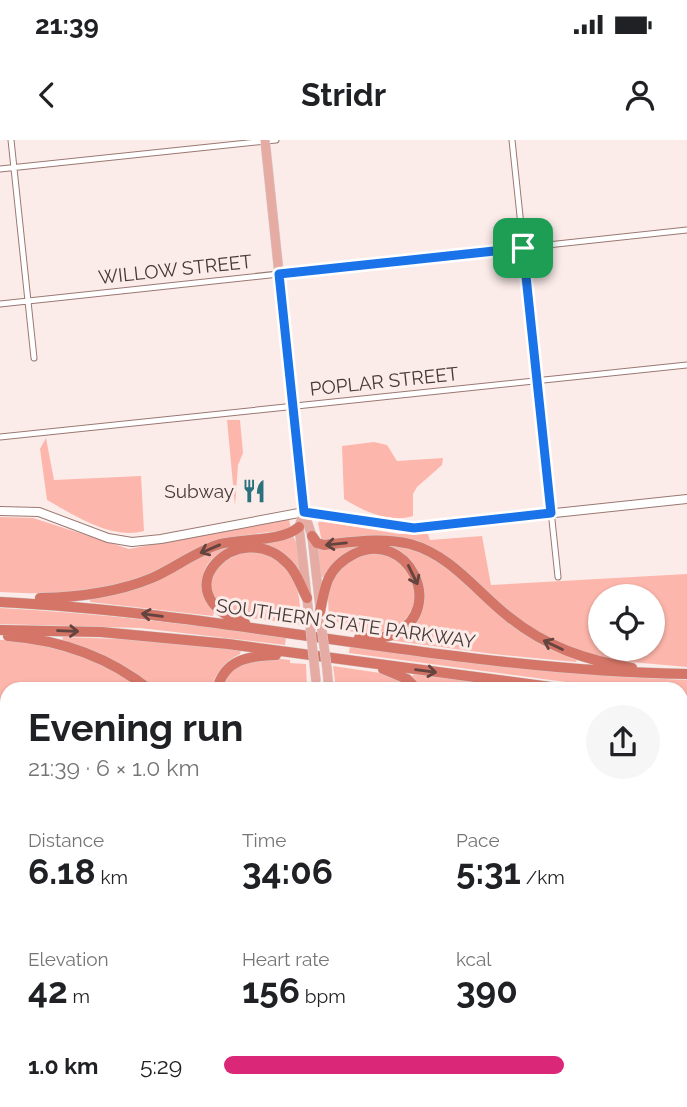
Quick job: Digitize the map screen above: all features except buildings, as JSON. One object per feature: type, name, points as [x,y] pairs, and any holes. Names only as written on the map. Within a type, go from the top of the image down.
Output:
[{"type":"highway","points":[[0,601],[67,597],[126,587],[153,578],[219,545],[285,535],[299,527]]},
{"type":"highway","points":[[312,536],[324,545],[393,540],[413,545],[452,566],[508,616],[550,644],[595,661],[667,674]]},
{"type":"highway","points":[[269,631],[229,618],[212,603],[207,593],[207,581],[216,560],[226,553],[239,550],[252,548],[267,551],[290,566],[307,598]]},
{"type":"highway","points":[[321,617],[326,583],[332,572],[340,562],[363,550],[376,549],[402,558],[416,578],[419,590],[415,614],[398,632],[383,637],[330,639]]},
{"type":"highway","name":"SOUTHERN STATE PARKWAY","points":[[0,601],[109,610],[513,663],[687,674]]},
{"type":"highway","name":"SOUTHERN STATE PARKWAY","points":[[0,630],[140,635],[228,644],[512,682]]},
{"type":"highway","points":[[0,636],[50,641],[76,649],[124,671],[139,682]]},
{"type":"highway","points":[[219,682],[221,675],[238,660],[250,656],[301,654]]},
{"type":"highway","points":[[359,662],[410,682]]},
{"type":"main road","points":[[265,141],[304,512],[312,536],[328,682]]},
{"type":"main road","points":[[304,512],[299,527],[315,682]]},
{"type":"street","points":[[11,140],[34,358]]},
{"type":"street","points":[[0,169],[276,140]]},
{"type":"street","points":[[512,140],[558,577]]},
{"type":"street","name":"WILLOW STREET","points":[[0,303],[687,230]]},
{"type":"street","name":"POPLAR STREET","points":[[0,437],[687,365]]},
{"type":"street","points":[[0,511],[38,512],[108,538],[132,542],[304,512],[414,528],[687,499]]},
{"type":"shaded area","points":[[227,420],[240,420],[243,453],[238,465],[235,506]]},
{"type":"shaded area","points":[[46,438],[54,480],[141,476],[144,531],[131,533],[106,529],[47,500],[40,449]]},
{"type":"shaded area","points":[[374,442],[387,445],[397,461],[443,458],[442,465],[417,487],[413,494],[413,516],[395,518],[377,515],[344,499],[342,446]]},
{"type":"shaded area","points":[[0,517],[33,518],[129,549],[289,519],[291,530],[223,540],[191,552],[123,585],[77,592],[0,592]]},
{"type":"shaded area","points":[[320,521],[399,534],[428,534],[430,540],[482,536],[491,585],[687,574],[687,667],[620,661],[665,661],[665,584],[588,584],[588,655],[533,631],[412,541],[322,542],[318,523]]},
{"type":"shaded area","points":[[293,536],[298,542],[304,586],[290,561],[277,551],[257,547],[228,549],[209,563],[204,573],[203,585],[206,598],[214,612],[213,616],[90,602],[90,597],[227,544]]},
{"type":"shaded area","points":[[392,543],[419,550],[437,559],[497,612],[578,658],[576,662],[388,640],[418,613],[416,570],[371,545],[325,578],[319,576],[318,549]]},
{"type":"shaded area","points":[[253,550],[279,562],[293,577],[297,586],[302,625],[235,616],[212,599],[210,575],[233,552]]},
{"type":"shaded area","points":[[366,552],[397,559],[406,567],[415,588],[411,610],[397,628],[386,633],[367,634],[348,631],[347,628],[329,628],[328,595],[332,584],[329,582],[350,560]]},
{"type":"shaded area","points":[[0,608],[143,620],[286,638],[285,645],[140,628],[0,624]]},
{"type":"shaded area","points":[[63,637],[148,640],[241,650],[240,654],[221,668],[213,682],[141,682],[62,641]]},
{"type":"shaded area","points":[[0,640],[19,640],[89,657],[132,682],[0,682]]},
{"type":"shaded area","points":[[350,646],[560,671],[687,682],[566,682],[349,653]]},
{"type":"shaded area","points":[[264,657],[290,660],[290,663],[306,664],[307,682],[223,682],[233,665]]},
{"type":"shaded area","points":[[333,666],[394,675],[404,682],[335,682]]},
{"type":"shaded area","points":[[414,674],[477,682],[415,682],[411,678]]},
{"type":"place","name":"Subway","points":[[254,491]]},
{"type":"route","points":[[523,248],[551,513],[400,528],[304,512],[279,274],[523,248]]}]
